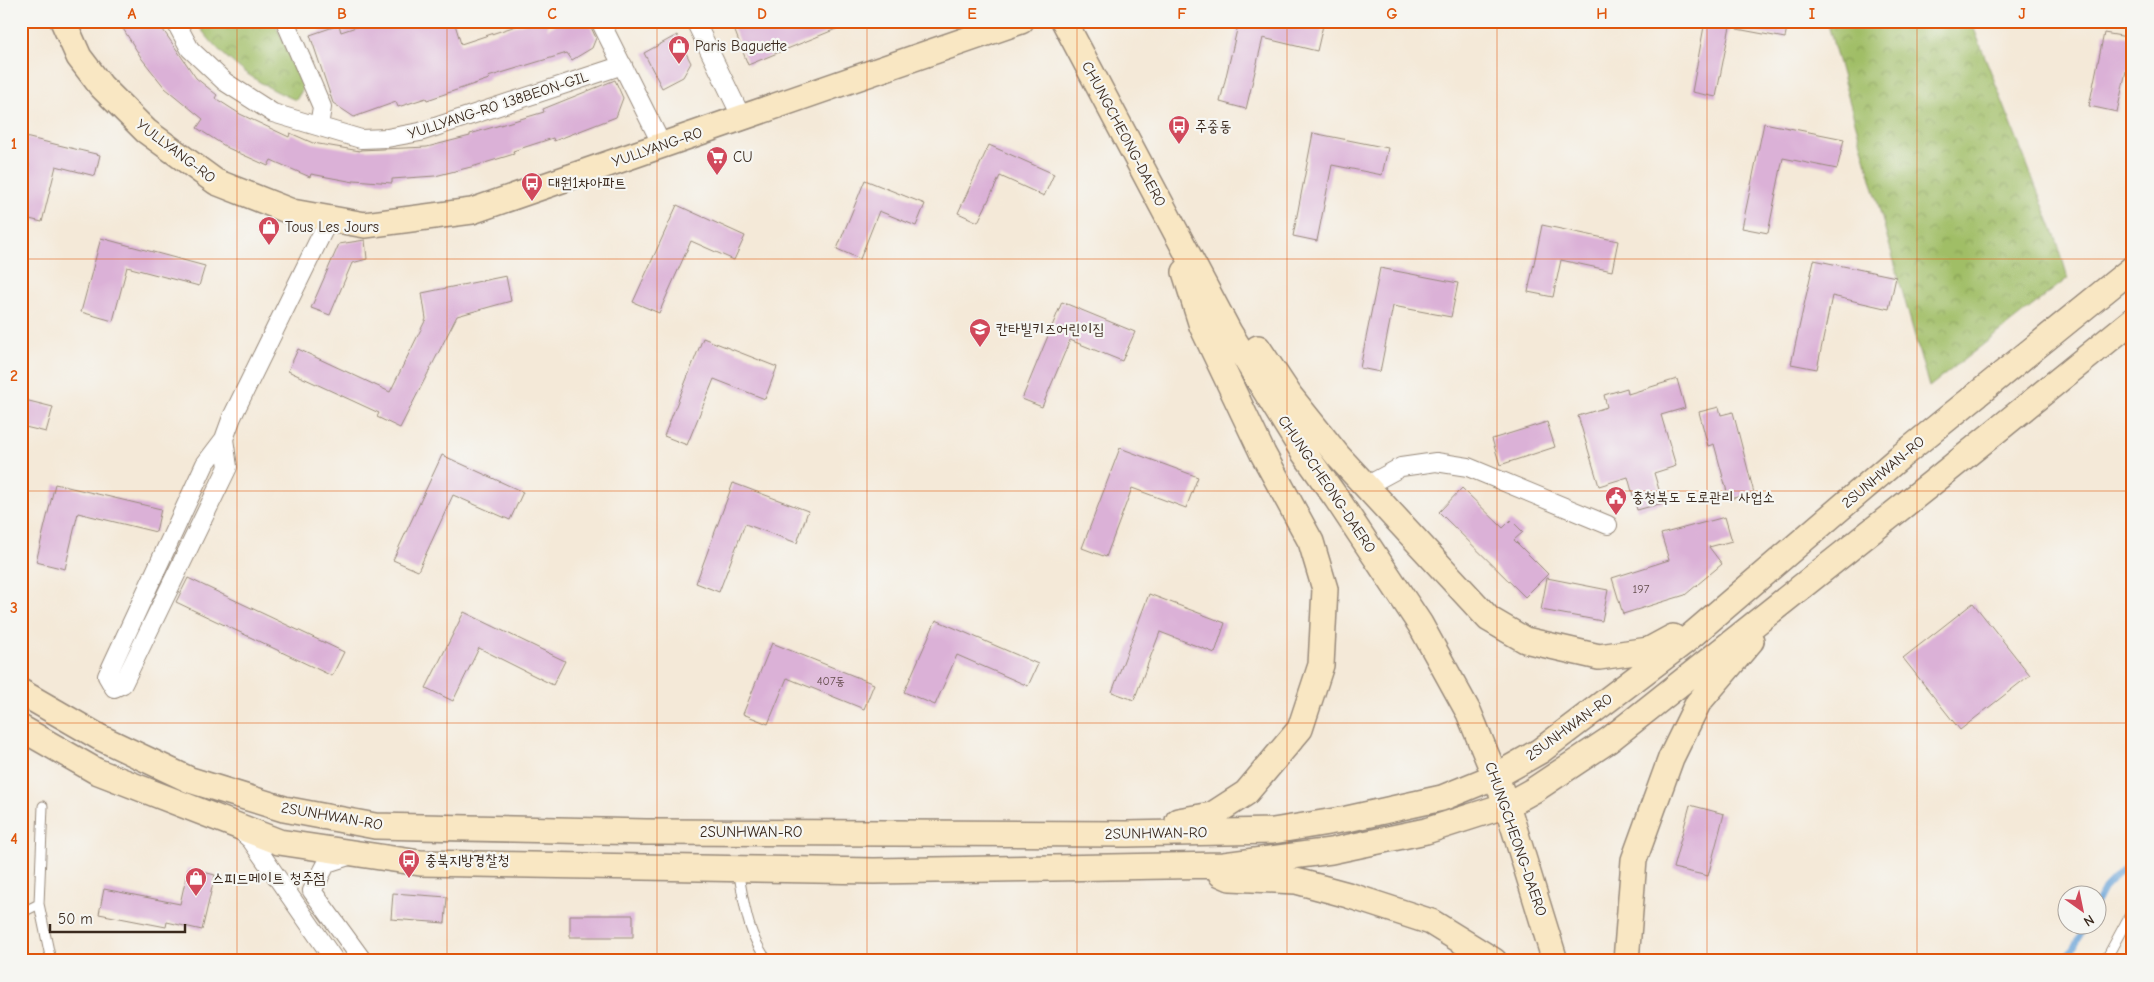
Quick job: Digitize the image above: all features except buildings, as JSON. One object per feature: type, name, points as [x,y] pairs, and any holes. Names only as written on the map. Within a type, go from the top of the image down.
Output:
[{"type":"street","name":"YULLYANG-RO","points":[[62,21],[79,57],[101,86],[146,131],[216,182],[292,212],[365,225],[472,211],[1022,21]]},
{"type":"street","name":"YULLYANG-RO 138BEON-GIL","points":[[175,21],[190,49],[225,82],[273,113],[361,139],[387,138],[420,132],[623,65]]},
{"type":"street","points":[[600,21],[662,145]]},
{"type":"street","points":[[695,21],[742,118]]},
{"type":"street","name":"CHUNGCHEONG-DAERO","points":[[1064,21],[1230,332],[1291,433],[1420,624],[1469,713],[1507,805],[1555,961]]},
{"type":"street","points":[[292,23],[322,107],[319,126]]},
{"type":"street","points":[[1163,206],[1290,396],[1338,456],[1489,619],[1525,640],[1599,657],[1649,650],[1719,611]]},
{"type":"street","points":[[1113,834],[1212,815],[1246,793],[1300,729],[1321,665],[1325,589],[1311,542],[1263,454],[1202,326],[1163,206]]},
{"type":"street","points":[[224,439],[228,467],[123,684],[114,688],[107,676],[205,464],[224,439],[232,417],[329,219]]},
{"type":"street","name":"2SUNHWAN-RO","points":[[21,692],[99,737],[190,780],[284,809],[375,826],[646,832],[1113,834],[1273,832],[1348,819],[1442,798],[1496,776],[1540,751],[1684,642],[1900,458],[2133,268]]},
{"type":"street","name":"2SUNHWAN-RO","points":[[21,728],[96,771],[279,842],[420,862],[874,871],[1224,865],[1331,851],[1426,831],[1507,805],[1534,790],[1609,740],[2133,320]]},
{"type":"street","points":[[1366,486],[1402,467],[1436,462],[1468,466],[1608,525]]},
{"type":"street","points":[[1626,961],[1634,860],[1671,758],[1698,703],[1752,640],[1801,588]]},
{"type":"street","points":[[234,825],[251,840],[335,961]]},
{"type":"street","points":[[355,854],[327,863],[312,890],[362,961]]},
{"type":"street","points":[[1197,866],[1230,878],[1296,881],[1348,895],[1431,922],[1494,961]]},
{"type":"lane","points":[[44,806],[39,904],[51,961]]},
{"type":"lane","points":[[737,868],[750,930],[761,952],[768,961]]},
{"type":"lane","points":[[21,914],[39,904]]},
{"type":"lane","points":[[2106,961],[2133,909]]},
{"type":"green space","points":[[195,21],[274,21],[304,87],[296,100],[266,86],[227,58]]},
{"type":"green space","points":[[1827,21],[1971,21],[2057,241],[2068,278],[1929,387]]},
{"type":"waterway","points":[[2106,887],[2133,859]]},
{"type":"waterway","points":[[2061,961],[2074,948],[2081,934]]},
{"type":"place","name":"Paris Baguette","points":[[679,65]]},
{"type":"place","name":"주중동","points":[[1179,145]]},
{"type":"place","name":"CU","points":[[717,176]]},
{"type":"place","name":"대원1차아파트","points":[[532,202]]},
{"type":"place","name":"Tous Les Jours","points":[[269,246]]},
{"type":"place","name":"칸타빌키즈어린이집","points":[[980,348]]},
{"type":"place","name":"충청북도 도로관리 사업소","points":[[1616,516]]},
{"type":"place","name":"충북지방경찰청","points":[[409,879]]},
{"type":"place","name":"스피드메이트 청주점","points":[[196,897]]}]
